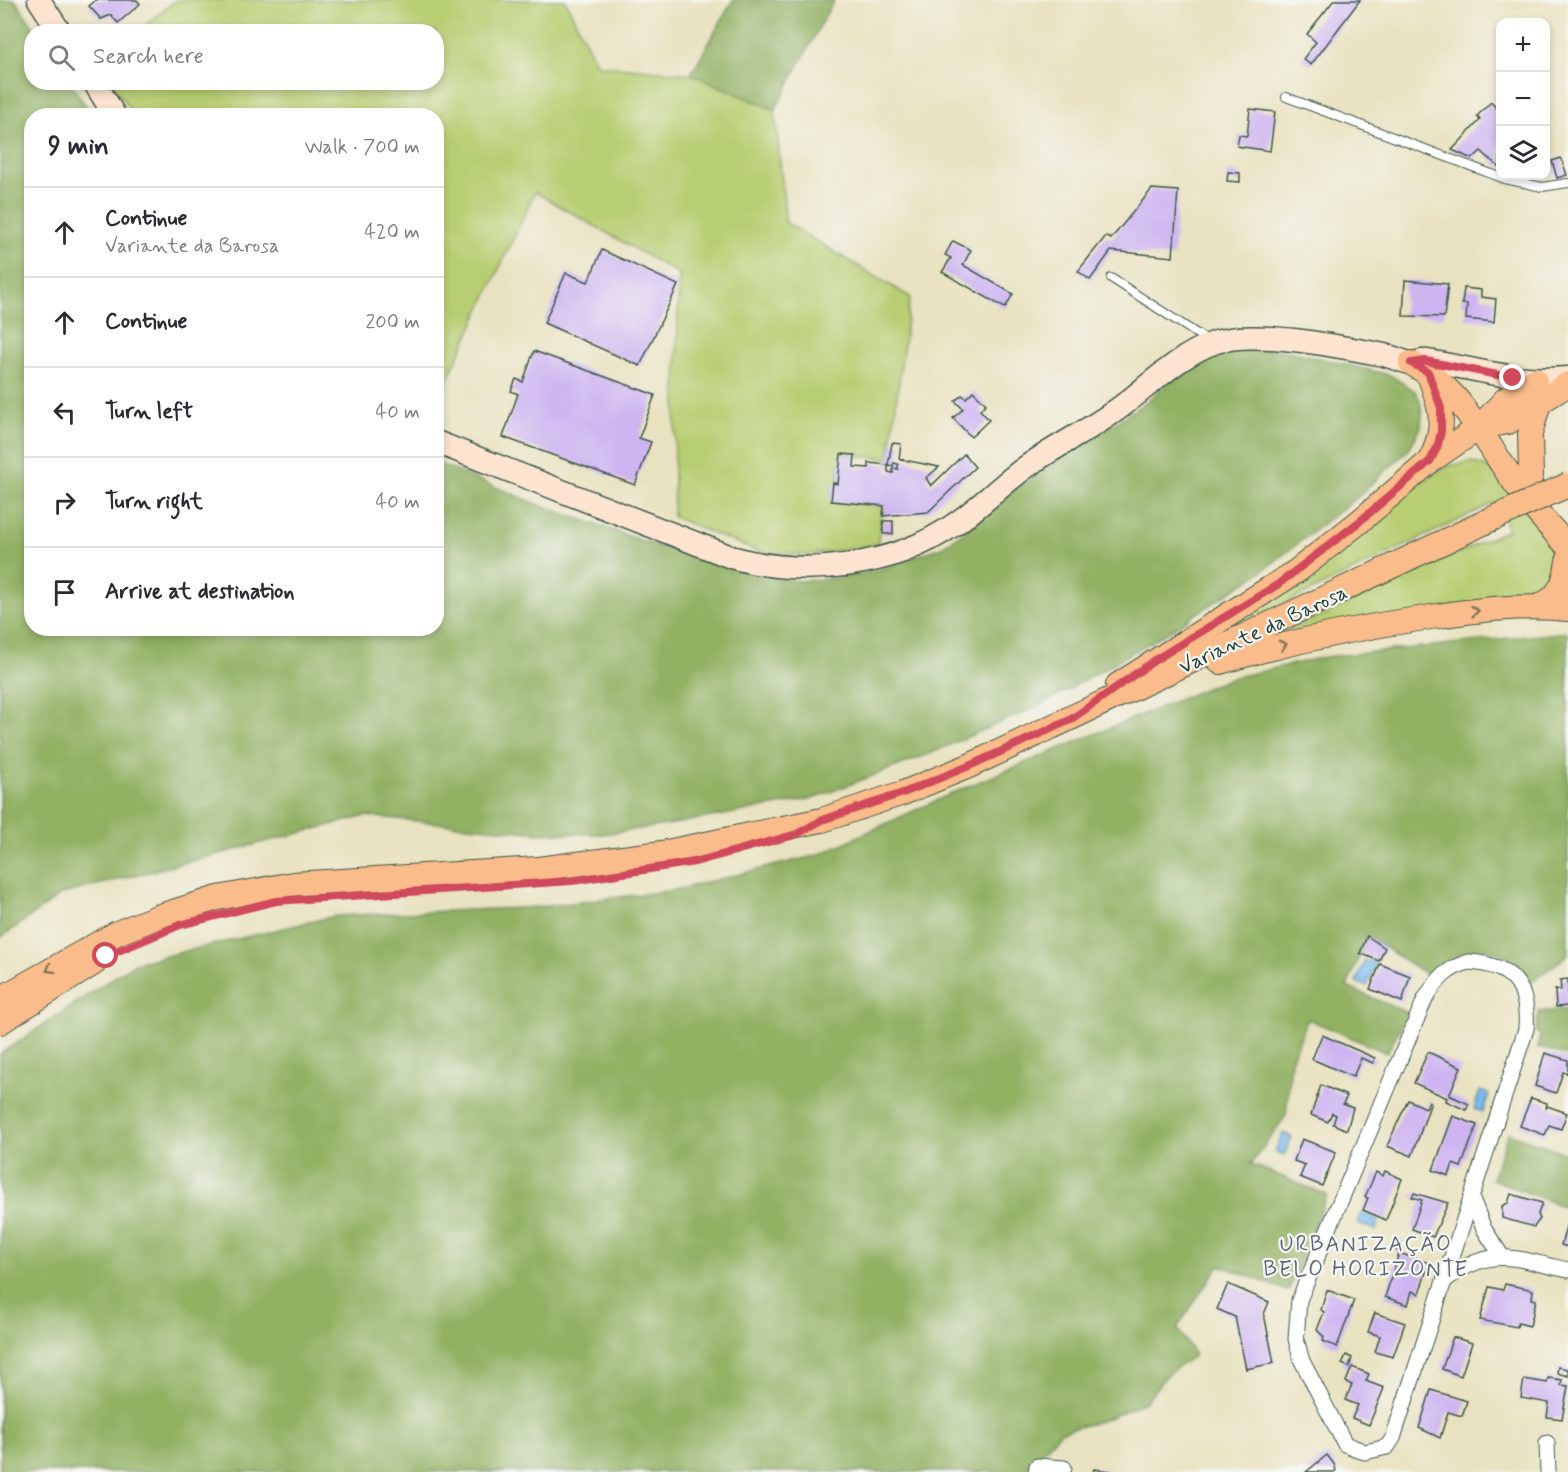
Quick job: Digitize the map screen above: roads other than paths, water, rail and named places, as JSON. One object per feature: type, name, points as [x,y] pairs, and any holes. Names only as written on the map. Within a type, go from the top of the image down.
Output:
[{"type":"main road","points":[[39,0],[55,24]]},
{"type":"main road","points":[[99,90],[111,108]]},
{"type":"main road","points":[[444,445],[731,557],[780,568],[836,565],[871,559],[920,544],[937,535],[1035,461],[1105,419],[1171,368],[1212,344],[1235,338],[1281,340],[1346,348],[1420,368],[1456,396],[1480,427],[1516,484],[1568,546]]},
{"type":"main road","points":[[1420,368],[1426,361],[1488,375],[1537,392],[1568,384]]},
{"type":"main road","points":[[1420,368],[1441,408],[1440,440],[1430,461]]},
{"type":"main road","points":[[1070,720],[1155,660],[1277,585],[1359,522],[1430,461],[1480,427],[1508,422],[1537,392],[1568,378]]},
{"type":"main road","points":[[1531,476],[1530,434],[1537,392]]},
{"type":"main road","points":[[1480,427],[1499,438],[1566,523]]},
{"type":"main road","name":"Variante da Barosa","points":[[0,999],[117,933],[178,910],[238,893],[315,882],[598,863],[662,854],[822,820],[903,793],[1070,720],[1568,485]]},
{"type":"main road","points":[[1537,607],[1550,603],[1559,593],[1568,561]]},
{"type":"main road","points":[[1146,684],[1239,656],[1360,628],[1463,612],[1537,607],[1568,609]]},
{"type":"main road","name":"Variante da Barosa","points":[[0,1022],[75,974],[123,948],[180,925],[238,909],[316,897],[546,883],[642,872],[695,862],[771,842],[797,834],[822,820]]},
{"type":"street","points":[[1469,962],[1497,967],[1512,975],[1526,999],[1526,1029],[1444,1281],[1393,1438],[1387,1447],[1377,1451],[1365,1452],[1345,1444],[1302,1361],[1296,1340],[1299,1300],[1425,999],[1443,974],[1469,962]]},
{"type":"street","points":[[1472,1198],[1484,1229],[1501,1255]]},
{"type":"street","points":[[1444,1281],[1472,1263],[1501,1255],[1568,1270]]},
{"type":"street","points":[[1547,1443],[1548,1472]]},
{"type":"street","points":[[1036,1472],[1037,1466],[1064,1468]]},
{"type":"lane","points":[[1286,97],[1505,179],[1542,187],[1568,183]]},
{"type":"lane","points":[[1111,278],[1212,344]]},
{"type":"water","points":[[1365,960],[1376,964],[1367,986],[1356,982]]},
{"type":"water","points":[[1480,1091],[1489,1094],[1483,1112],[1474,1109]]},
{"type":"water","points":[[1283,1133],[1292,1137],[1284,1155],[1275,1151]]},
{"type":"water","points":[[1361,1213],[1379,1220],[1376,1230],[1357,1223]]},
{"type":"district","name":"URBANIZAÇÃO BELO HORIZONTE","points":[[1366,1256]]}]
